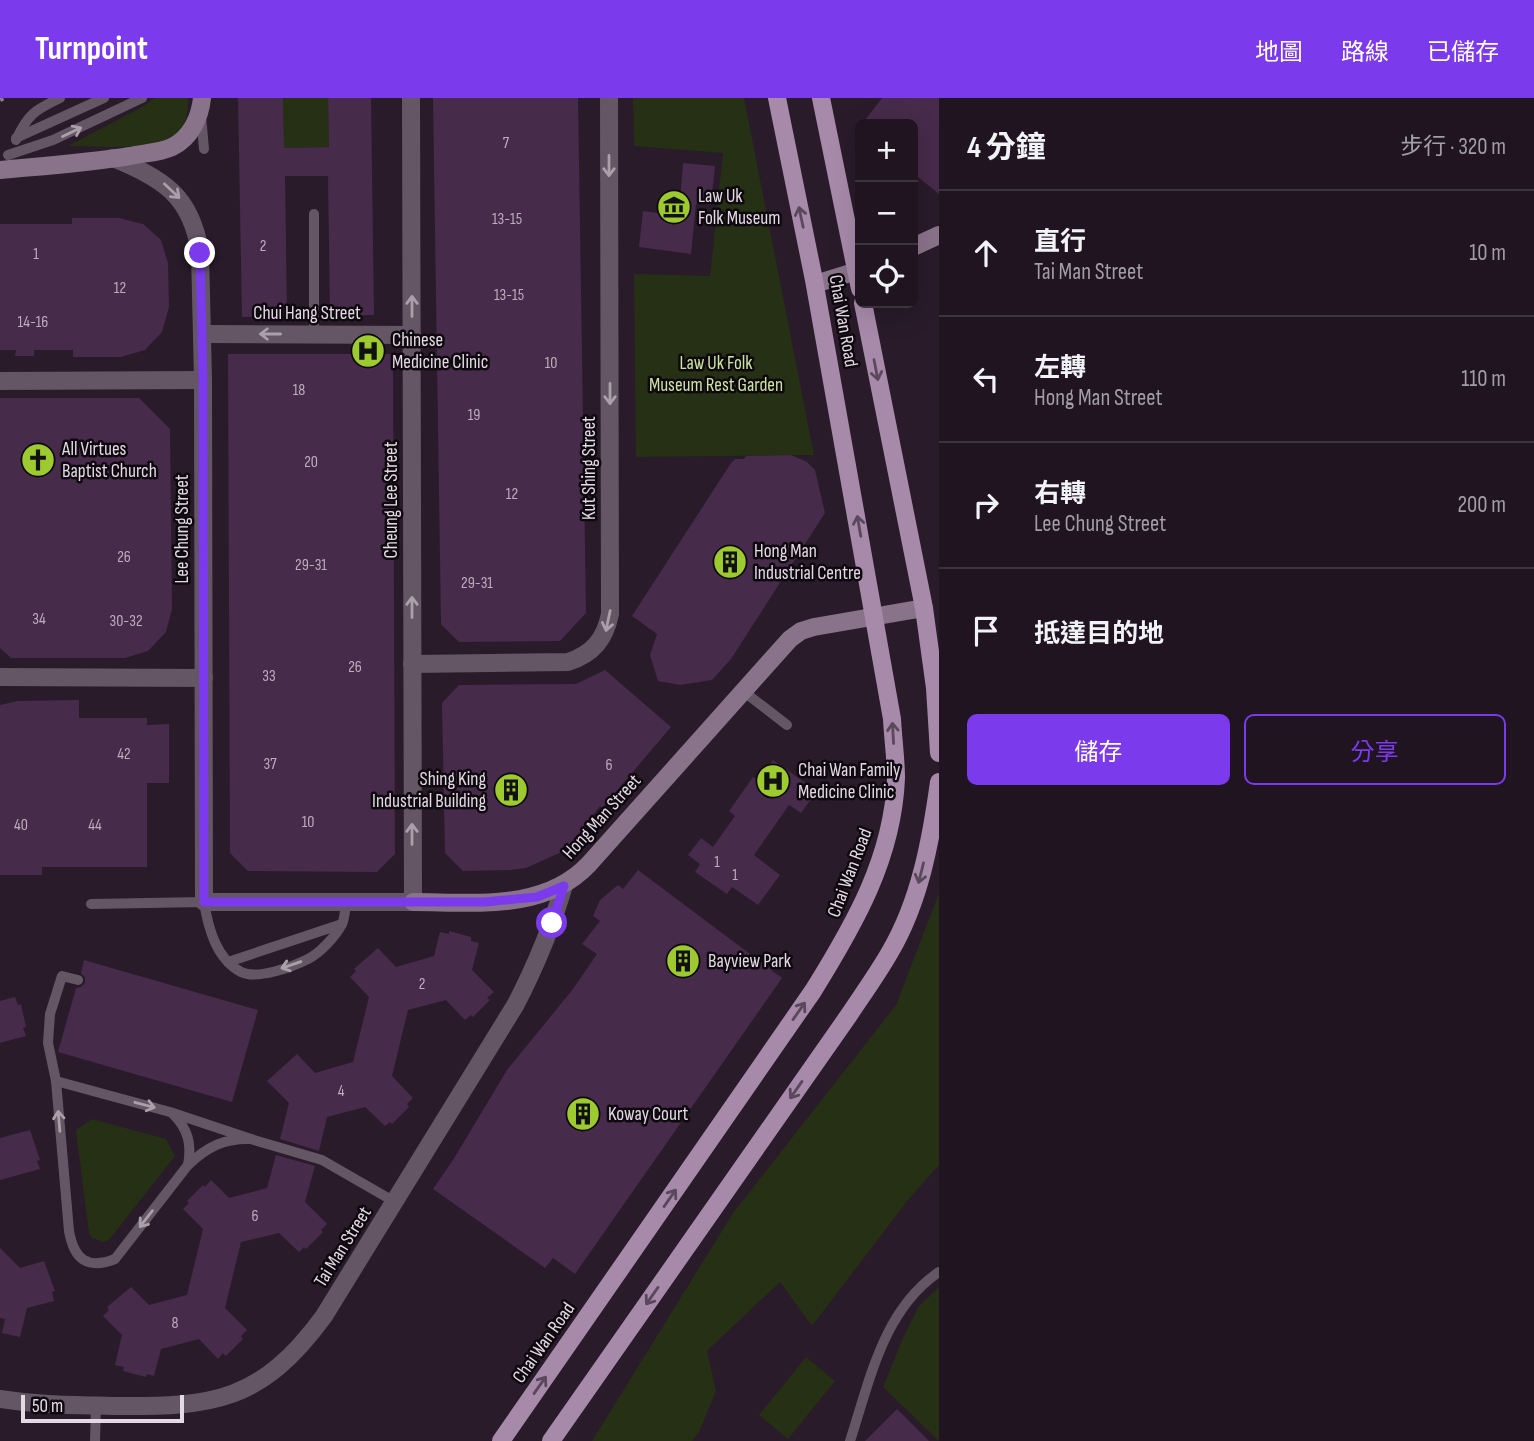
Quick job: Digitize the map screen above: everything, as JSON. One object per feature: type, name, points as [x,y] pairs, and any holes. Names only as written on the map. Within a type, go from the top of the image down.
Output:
[{"type":"main road","name":"Chai Wan Road","points":[[500,1441],[813,991],[858,917],[874,881],[890,829],[896,778],[892,719],[815,284],[777,98]]},
{"type":"main road","name":"Chai Wan Road","points":[[821,98],[855,258]]},
{"type":"main road","name":"Chai Wan Road","points":[[864,308],[924,608],[939,753]]},
{"type":"main road","points":[[551,1441],[891,951],[906,921],[918,885],[933,825],[939,782]]},
{"type":"street","name":"Cheung Lee Street","points":[[411,98],[413,902]]},
{"type":"street","name":"Kut Shing Street","points":[[412,664],[568,662],[589,653],[604,636],[608,625],[609,98]]},
{"type":"street","points":[[3,163],[113,158],[173,146],[184,139],[193,126],[202,104]]},
{"type":"street","name":"Lee Chung Street","points":[[113,158],[160,180],[180,198],[197,233],[200,253],[203,380],[204,902]]},
{"type":"street","points":[[917,245],[939,235]]},
{"type":"street","points":[[815,284],[855,278]]},
{"type":"street","name":"Chui Hang Street","points":[[202,334],[412,335]]},
{"type":"street","points":[[0,380],[203,380]]},
{"type":"street","name":"Hong Man Street","points":[[204,902],[519,899],[537,897],[564,886],[589,864],[781,648],[801,631],[924,608]]},
{"type":"street","points":[[0,677],[204,678]]},
{"type":"street","name":"Tai Man Street","points":[[0,1399],[26,1403],[172,1407],[202,1403],[237,1393],[276,1369],[310,1336],[324,1316],[516,1004],[535,967],[564,886]]},
{"type":"lane","points":[[3,163],[25,120],[32,113],[60,98]]},
{"type":"lane","points":[[16,138],[104,98]]},
{"type":"lane","points":[[3,163],[142,98]]},
{"type":"lane","points":[[202,104],[204,149]]},
{"type":"lane","points":[[314,214],[314,334]]},
{"type":"lane","points":[[743,691],[786,725]]},
{"type":"lane","points":[[90,904],[204,902],[215,944],[228,962],[239,971],[259,976],[310,959],[323,948],[342,924],[346,902]]},
{"type":"lane","points":[[228,962],[342,924]]},
{"type":"lane","points":[[78,980],[62,976],[50,1014],[48,1043],[55,1081],[69,1231],[71,1244],[78,1256],[89,1263],[102,1264],[115,1259],[188,1165],[202,1152],[218,1143],[251,1139]]},
{"type":"lane","points":[[55,1081],[170,1112],[322,1160],[395,1202]]},
{"type":"lane","points":[[170,1112],[182,1123],[188,1136],[191,1150],[188,1165]]},
{"type":"lane","points":[[850,1441],[883,1340],[901,1309],[924,1282],[939,1272]]},
{"type":"lane","points":[[95,1441],[96,1406]]},
{"type":"green space","points":[[154,98],[188,98],[185,122],[177,134],[168,140],[125,147],[68,146],[142,107]]},
{"type":"green space","points":[[283,98],[328,98],[329,147],[284,148]]},
{"type":"green space","name":"Law Uk Folk Museum Rest Garden","points":[[633,98],[744,98],[814,455],[636,457],[634,274],[710,276],[723,153],[634,146]]},
{"type":"green space","points":[[939,893],[939,1165],[908,1200],[812,1326],[780,1282],[707,1351],[716,1391],[699,1432],[692,1441],[592,1441],[733,1213],[896,1005]]},
{"type":"green space","points":[[92,1119],[166,1139],[175,1156],[109,1240],[104,1242],[92,1238],[89,1233],[76,1130]]},
{"type":"green space","points":[[939,1287],[939,1441],[883,1387],[919,1306]]},
{"type":"green space","points":[[806,1357],[835,1381],[788,1439],[759,1415]]},
{"type":"building","points":[[238,98],[283,98],[284,148],[329,147],[328,98],[371,98],[374,315],[330,316],[328,176],[285,176],[287,316],[242,317]]},
{"type":"building","points":[[433,98],[578,98],[586,613],[560,641],[459,642],[441,624]]},
{"type":"building","points":[[882,98],[939,98],[939,194],[918,177],[918,119],[866,119]]},
{"type":"building","points":[[683,163],[715,166],[711,205],[696,204],[691,254],[639,247],[643,211],[679,216]]},
{"type":"building","points":[[72,218],[119,218],[143,224],[161,240],[168,263],[169,307],[162,332],[145,350],[121,357],[73,357],[73,350],[34,350],[34,356],[15,356],[16,350],[0,350],[0,224],[72,224]]},
{"type":"building","points":[[228,354],[393,354],[395,854],[377,872],[248,871],[230,853]]},
{"type":"building","points":[[0,398],[139,398],[170,429],[172,609],[166,632],[148,651],[125,658],[11,658],[0,648]]},
{"type":"building","name":"Hong Man Industrial Centre","points":[[791,455],[807,462],[815,470],[825,513],[731,659],[712,680],[680,685],[658,681],[650,655],[657,634],[632,616],[731,463],[746,456]]},
{"type":"building","name":"Shing King Industrial Building","points":[[605,670],[671,727],[602,808],[600,806],[566,850],[526,868],[463,871],[445,853],[442,703],[459,685],[576,684]]},
{"type":"building","points":[[79,700],[79,718],[147,718],[147,725],[169,724],[169,783],[147,783],[147,867],[42,867],[42,875],[0,875],[0,705],[18,701]]},
{"type":"building","points":[[773,760],[817,791],[801,813],[789,805],[754,855],[780,875],[758,905],[732,887],[727,894],[695,872],[700,864],[688,855],[701,838],[713,847],[735,816],[729,811],[753,777],[758,781]]},
{"type":"building","name":"Koway Court","points":[[638,870],[782,978],[575,1274],[553,1258],[545,1268],[433,1189],[507,1070],[573,989],[597,954],[582,944],[600,921],[593,916],[600,900],[618,885],[623,889]]},
{"type":"building","points":[[449,931],[471,937],[471,941],[479,943],[472,970],[494,992],[473,1017],[471,1015],[465,1020],[446,1000],[408,1010],[392,1076],[413,1098],[407,1104],[409,1107],[392,1124],[390,1122],[385,1126],[365,1107],[327,1117],[319,1151],[280,1139],[289,1103],[267,1081],[297,1054],[315,1073],[353,1062],[369,997],[350,977],[356,971],[354,969],[378,948],[396,967],[434,956],[440,932],[449,934]]},
{"type":"building","points":[[84,960],[258,1010],[232,1102],[58,1052],[76,988],[85,983],[85,977],[81,973]]},
{"type":"building","points":[[15,997],[18,1005],[21,1004],[26,1036],[0,1043],[0,1001]]},
{"type":"building","points":[[30,1130],[40,1160],[37,1161],[40,1169],[0,1180],[0,1138]]},
{"type":"building","points":[[276,1155],[315,1166],[305,1202],[327,1224],[321,1230],[323,1232],[306,1249],[304,1247],[299,1252],[279,1233],[241,1242],[225,1308],[247,1330],[241,1336],[243,1339],[226,1356],[223,1353],[218,1359],[199,1339],[161,1349],[154,1376],[147,1374],[146,1377],[123,1371],[124,1367],[115,1365],[122,1335],[103,1316],[109,1310],[107,1307],[131,1287],[149,1305],[187,1295],[203,1229],[183,1209],[189,1203],[187,1201],[211,1180],[229,1198],[267,1188]]},
{"type":"building","points":[[0,1248],[20,1268],[44,1261],[55,1291],[52,1292],[54,1301],[27,1308],[20,1337],[2,1333],[5,1319],[0,1318]]},
{"type":"building","points":[[897,1409],[929,1441],[865,1441]]},
{"type":"place","name":"Law Uk Folk Museum","points":[[674,207]]},
{"type":"place","name":"Chinese Medicine Clinic","points":[[368,351]]},
{"type":"place","name":"All Virtues Baptist Church","points":[[38,460]]},
{"type":"place","name":"Hong Man Industrial Centre","points":[[730,562]]},
{"type":"place","name":"Chai Wan Family Medicine Clinic","points":[[773,781]]},
{"type":"place","name":"Shing King Industrial Building","points":[[511,790]]},
{"type":"place","name":"Bayview Park","points":[[683,961]]},
{"type":"place","name":"Koway Court","points":[[583,1114]]},
{"type":"route","points":[[200,253],[203,380],[204,902],[485,902],[537,897],[564,886],[552,923]]}]
